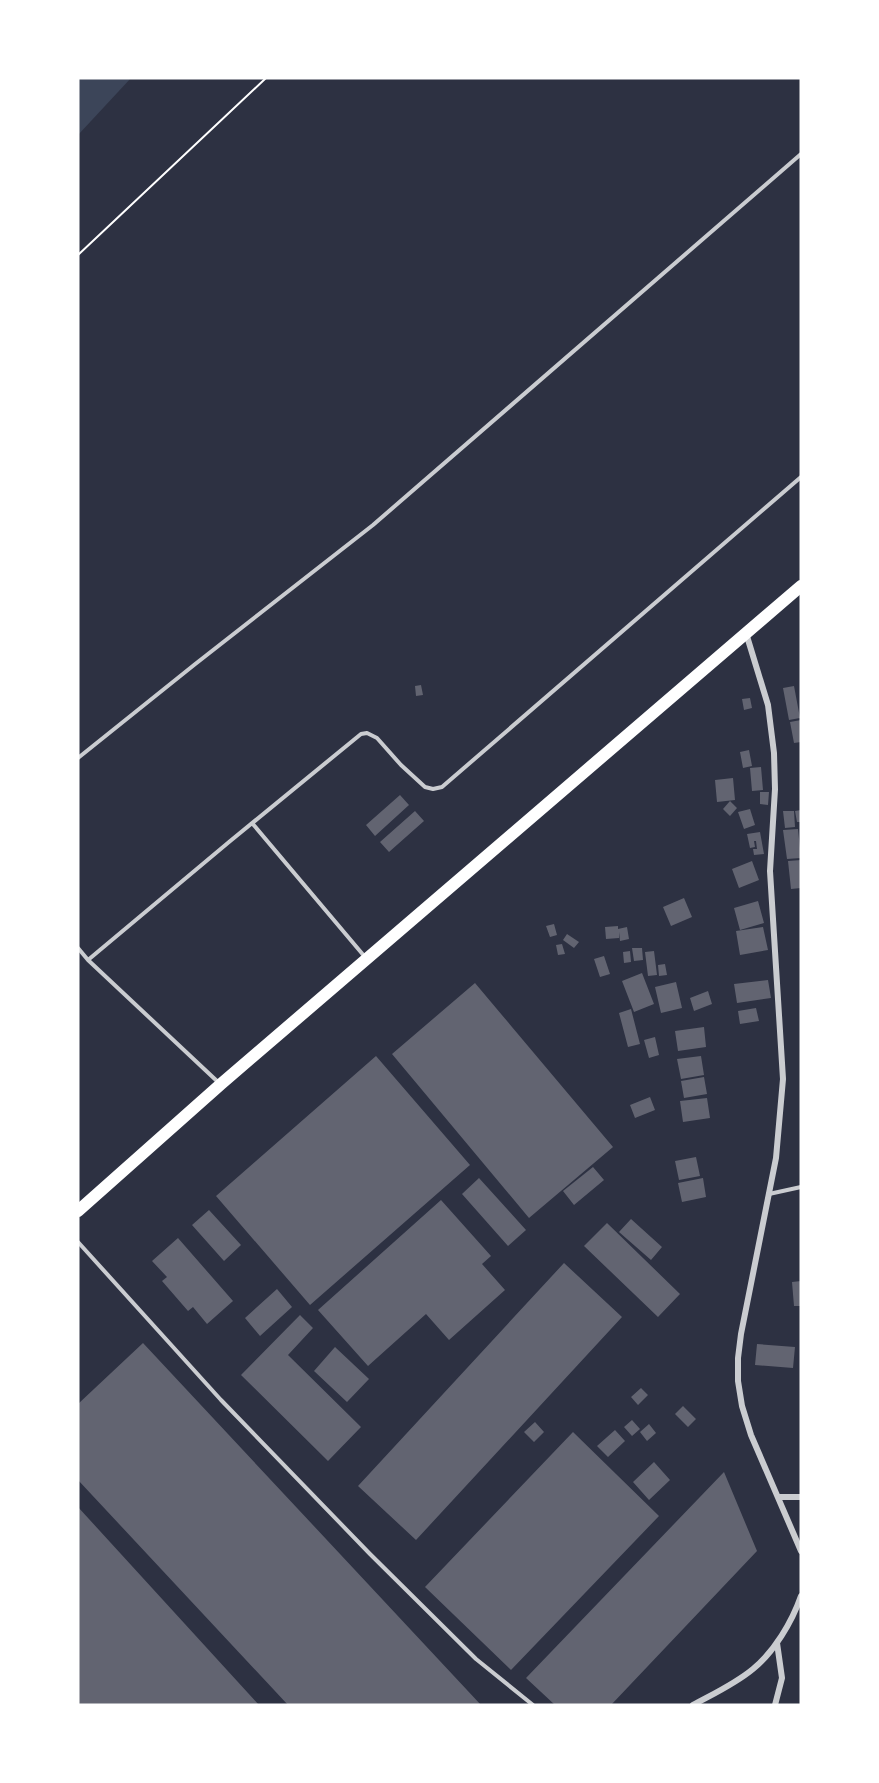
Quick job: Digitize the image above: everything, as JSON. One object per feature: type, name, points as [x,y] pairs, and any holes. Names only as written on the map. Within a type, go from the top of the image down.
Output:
[{"type":"highway","points":[[78,1211],[221,1084],[801,586]]},
{"type":"street","points":[[746,633],[768,705],[774,753],[775,789],[770,871],[783,1079],[780,1128],[740,1342],[738,1381],[742,1406],[752,1436],[801,1551]]},
{"type":"street","points":[[778,1497],[801,1497]]},
{"type":"street","points":[[693,1705],[755,1668],[777,1643],[801,1596]]},
{"type":"street","points":[[775,1705],[782,1678],[777,1643]]},
{"type":"lane","points":[[78,758],[203,657],[381,519],[801,154]]},
{"type":"lane","points":[[88,960],[362,734],[367,733],[377,738],[425,788],[442,787],[801,477]]},
{"type":"lane","points":[[252,823],[367,959]]},
{"type":"lane","points":[[78,948],[88,960],[221,1084]]},
{"type":"lane","points":[[769,1194],[801,1187]]},
{"type":"lane","points":[[78,1242],[221,1400],[378,1562],[476,1659],[533,1705]]},
{"type":"path","points":[[78,255],[266,78]]},
{"type":"shaded area","points":[[78,78],[131,78],[78,135]]},
{"type":"building","points":[[421,685],[423,695],[416,696],[415,686]]},
{"type":"building","points":[[794,686],[800,718],[789,720],[783,688]]},
{"type":"building","points":[[750,698],[752,708],[744,710],[742,699]]},
{"type":"building","points":[[801,720],[801,742],[794,743],[790,722]]},
{"type":"building","points":[[749,750],[752,766],[743,768],[740,752]]},
{"type":"building","points":[[761,767],[763,790],[752,791],[750,768]]},
{"type":"building","points":[[733,778],[735,800],[717,802],[715,780]]},
{"type":"building","points":[[760,792],[769,792],[768,805],[760,804]]},
{"type":"building","points":[[400,795],[409,805],[375,836],[366,825]]},
{"type":"building","points":[[730,801],[737,808],[730,816],[723,809]]},
{"type":"building","points":[[750,809],[755,825],[744,829],[738,812]]},
{"type":"building","points":[[801,810],[801,822],[797,822],[795,811]]},
{"type":"building","points":[[415,811],[424,821],[389,852],[380,842]]},
{"type":"building","points":[[783,811],[794,811],[795,827],[785,828]]},
{"type":"building","points":[[798,829],[801,858],[787,859],[783,830]]},
{"type":"building","points":[[760,832],[764,854],[754,855],[753,849],[757,849],[756,841],[754,841],[755,847],[750,848],[747,834]]},
{"type":"building","points":[[801,860],[801,888],[791,889],[788,861]]},
{"type":"building","points":[[752,861],[759,880],[739,888],[732,869]]},
{"type":"building","points":[[684,898],[692,917],[671,926],[663,907]]},
{"type":"building","points":[[758,901],[764,923],[740,930],[734,908]]},
{"type":"building","points":[[554,924],[557,935],[550,937],[546,926]]},
{"type":"building","points":[[618,926],[618,929],[627,927],[629,939],[620,941],[619,932],[619,938],[606,939],[605,927]]},
{"type":"building","points":[[763,927],[768,950],[740,955],[736,931]]},
{"type":"building","points":[[567,934],[579,942],[574,948],[563,940]]},
{"type":"building","points":[[562,944],[565,954],[558,955],[556,945]]},
{"type":"building","points":[[632,948],[642,948],[643,960],[634,961]]},
{"type":"building","points":[[630,951],[631,962],[624,963],[623,952]]},
{"type":"building","points":[[654,951],[657,975],[648,976],[645,952]]},
{"type":"building","points":[[604,956],[610,974],[600,977],[594,959]]},
{"type":"building","points":[[665,964],[667,975],[659,976],[658,965]]},
{"type":"building","points":[[642,973],[654,1004],[634,1012],[622,981]]},
{"type":"building","points":[[768,980],[771,998],[737,1003],[734,984]]},
{"type":"building","points":[[676,982],[682,1008],[661,1013],[655,987]]},
{"type":"building","points":[[475,983],[613,1147],[529,1218],[392,1054]]},
{"type":"building","points":[[708,991],[712,1004],[694,1011],[690,998]]},
{"type":"building","points":[[756,1008],[759,1021],[740,1024],[738,1011]]},
{"type":"building","points":[[631,1009],[640,1044],[628,1047],[619,1013]]},
{"type":"building","points":[[704,1027],[706,1047],[678,1051],[675,1031]]},
{"type":"building","points":[[655,1037],[659,1055],[649,1058],[644,1040]]},
{"type":"building","points":[[376,1056],[470,1165],[310,1305],[216,1196]]},
{"type":"building","points":[[701,1056],[704,1075],[681,1079],[677,1059]]},
{"type":"building","points":[[704,1077],[707,1094],[684,1098],[681,1081]]},
{"type":"building","points":[[650,1097],[655,1110],[635,1118],[630,1105]]},
{"type":"building","points":[[707,1098],[710,1118],[683,1122],[680,1101]]},
{"type":"building","points":[[696,1157],[700,1176],[679,1180],[675,1161]]},
{"type":"building","points":[[593,1167],[604,1180],[574,1205],[563,1191]]},
{"type":"building","points":[[479,1178],[526,1230],[508,1246],[462,1194]]},
{"type":"building","points":[[703,1178],[706,1197],[682,1202],[678,1183]]},
{"type":"building","points":[[441,1200],[491,1256],[482,1264],[505,1290],[449,1340],[426,1314],[368,1366],[318,1310]]},
{"type":"building","points":[[209,1210],[241,1245],[224,1261],[192,1225]]},
{"type":"building","points":[[631,1219],[662,1247],[651,1260],[619,1232]]},
{"type":"building","points":[[607,1223],[680,1294],[658,1317],[584,1246]]},
{"type":"building","points":[[178,1238],[233,1301],[207,1324],[193,1307],[188,1311],[162,1281],[167,1277],[152,1261]]},
{"type":"building","points":[[564,1263],[622,1317],[416,1540],[358,1486]]},
{"type":"building","points":[[801,1281],[801,1306],[794,1306],[792,1282]]},
{"type":"building","points":[[277,1289],[292,1307],[260,1336],[245,1318]]},
{"type":"building","points":[[300,1315],[313,1328],[288,1355],[361,1427],[328,1461],[241,1375]]},
{"type":"building","points":[[143,1343],[481,1705],[288,1705],[78,1480],[78,1404]]},
{"type":"building","points":[[757,1344],[795,1347],[793,1368],[755,1365]]},
{"type":"building","points":[[335,1347],[369,1379],[347,1402],[314,1371]]},
{"type":"building","points":[[641,1388],[648,1395],[638,1405],[631,1397]]},
{"type":"building","points":[[683,1406],[696,1419],[688,1427],[675,1414]]},
{"type":"building","points":[[632,1420],[640,1429],[632,1436],[624,1427]]},
{"type":"building","points":[[535,1422],[544,1432],[534,1442],[524,1432]]},
{"type":"building","points":[[649,1424],[656,1433],[647,1441],[640,1432]]},
{"type":"building","points":[[615,1430],[625,1441],[608,1457],[597,1446]]},
{"type":"building","points":[[573,1432],[659,1516],[511,1670],[425,1587]]},
{"type":"building","points":[[654,1462],[670,1480],[649,1500],[633,1482]]},
{"type":"building","points":[[724,1472],[757,1551],[611,1705],[555,1705],[526,1678]]},
{"type":"building","points":[[78,1507],[259,1705],[78,1704]]}]
